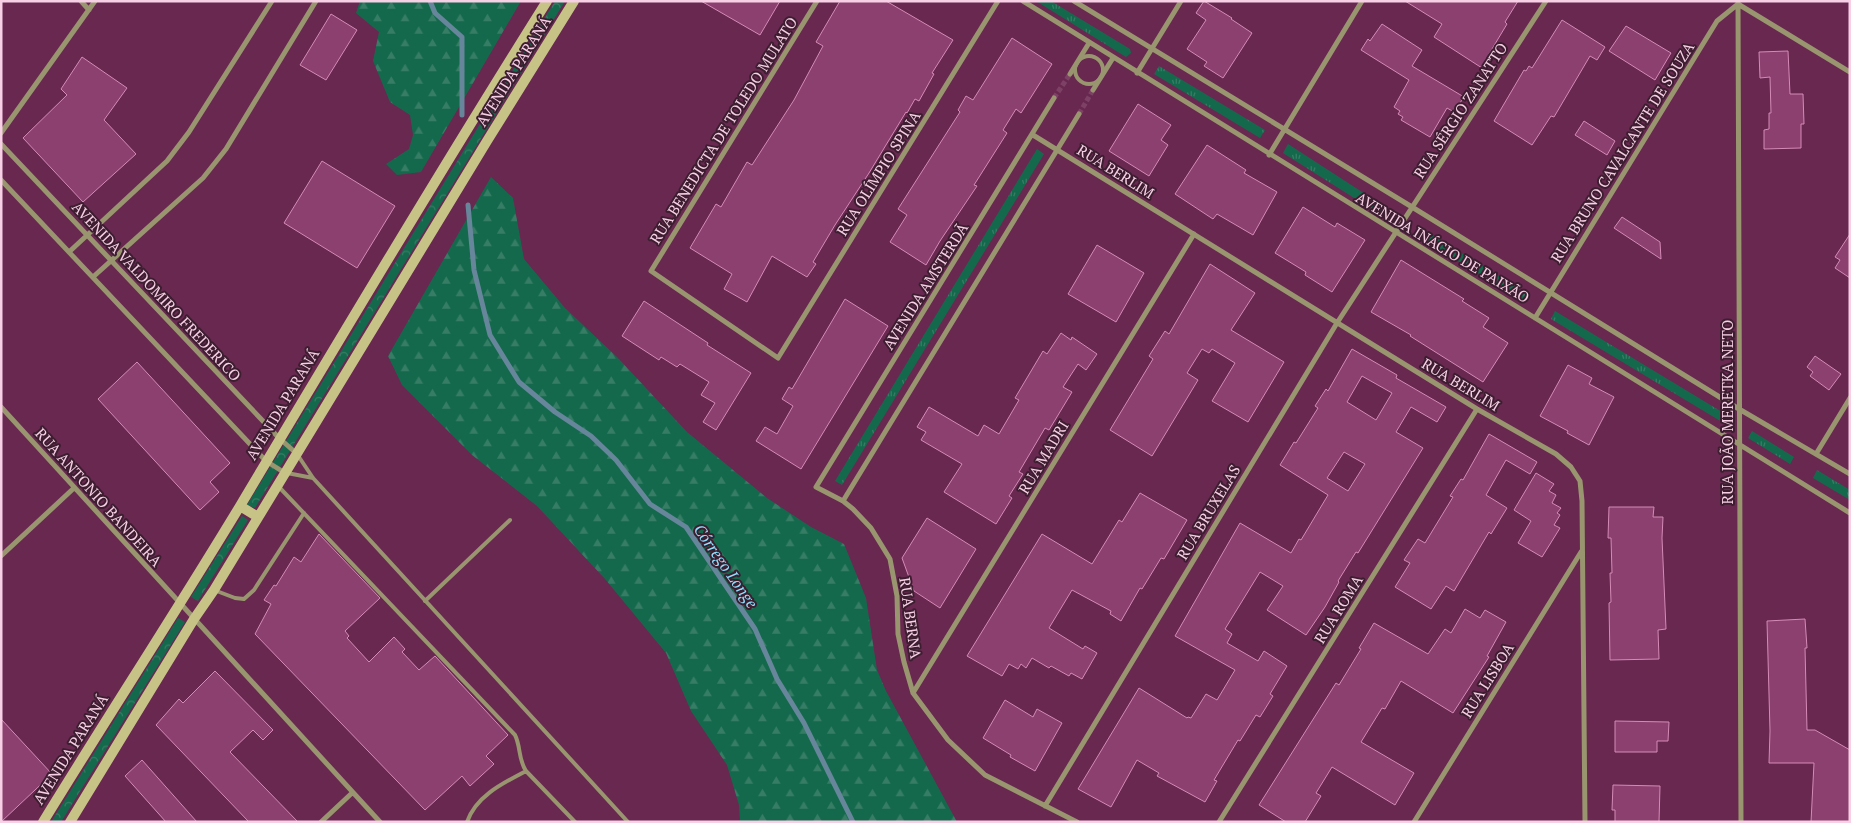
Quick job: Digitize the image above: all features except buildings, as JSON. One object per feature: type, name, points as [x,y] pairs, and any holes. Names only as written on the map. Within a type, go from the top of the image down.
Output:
[{"type":"main road","name":"AVENIDA PARANÁ","points":[[42,822],[240,506],[279,438],[547,1]]},
{"type":"main road","name":"AVENIDA PARANÁ","points":[[70,822],[574,1]]},
{"type":"main road","points":[[240,506],[258,517]]},
{"type":"street","points":[[81,1],[89,10]]},
{"type":"street","points":[[1,133],[95,1]]},
{"type":"street","points":[[69,252],[167,161],[189,132],[272,1]]},
{"type":"street","points":[[93,277],[203,178],[226,149],[316,1]]},
{"type":"street","name":"RUA BENEDICTA DE TOLEDO MULATO","points":[[778,358],[651,272],[816,1]]},
{"type":"street","name":"RUA OLÍMPIO SPINA","points":[[778,358],[998,1]]},
{"type":"street","name":"AVENIDA INÁCIO DE PAIXÃO","points":[[1023,1],[1850,513]]},
{"type":"street","name":"AVENIDA INÁCIO DE PAIXÃO","points":[[1074,1],[1739,409],[1850,474]]},
{"type":"street","points":[[1137,73],[1180,1]]},
{"type":"street","points":[[1269,155],[1362,1]]},
{"type":"street","name":"RUA SÉRGIO ZANATTO","points":[[1394,232],[1546,1]]},
{"type":"street","points":[[1738,3],[1850,72]]},
{"type":"street","name":"RUA BRUNO CAVALCANTE DE SOUZA","points":[[1535,318],[1717,21],[1738,3]]},
{"type":"street","name":"RUA JOÃO MERETKA NETO","points":[[1738,3],[1742,822]]},
{"type":"street","points":[[1070,74],[1089,43]]},
{"type":"street","points":[[1094,90],[1113,58]]},
{"type":"street","name":"AVENIDA AMSTERDÃ","points":[[816,487],[1054,98]]},
{"type":"street","points":[[843,501],[1079,114]]},
{"type":"street","name":"RUA BERLIM","points":[[1033,135],[1477,409],[1556,454],[1571,467],[1580,481],[1585,822]]},
{"type":"street","name":"AVENIDA VALDOMIRO FREDERICO","points":[[1,144],[279,438],[296,453]]},
{"type":"street","points":[[1,180],[266,461],[284,473]]},
{"type":"street","name":"RUA BRUXELAS","points":[[1045,806],[1394,232]]},
{"type":"street","name":"RUA MADRI","points":[[913,693],[1194,234]]},
{"type":"street","points":[[1816,454],[1850,398]]},
{"type":"street","name":"RUA ANTONIO BANDEIRA","points":[[1,407],[380,822]]},
{"type":"street","name":"RUA ROMA","points":[[1219,822],[1477,409]]},
{"type":"street","name":"RUA BERNA","points":[[816,487],[843,501],[853,509],[871,528],[890,559],[897,596],[898,634],[913,693],[948,740],[985,775],[1077,822]]},
{"type":"street","points":[[1,556],[74,488]]},
{"type":"street","name":"RUA LISBOA","points":[[1414,822],[1582,551]]},
{"type":"street","points":[[322,822],[352,793]]},
{"type":"lane","points":[[1085,56],[1098,59],[1103,68],[1101,77],[1088,83],[1080,80],[1076,71],[1077,62],[1085,56]]},
{"type":"lane","points":[[296,453],[313,478],[628,822]]},
{"type":"lane","points":[[284,473],[313,478]]},
{"type":"lane","points":[[277,485],[515,735],[521,763],[575,822]]},
{"type":"lane","points":[[214,590],[235,598],[244,599],[254,590],[304,513]]},
{"type":"lane","points":[[425,602],[510,520]]},
{"type":"lane","points":[[467,822],[470,814],[485,796],[526,770]]},
{"type":"green space","points":[[360,1],[521,1],[421,172],[397,175],[386,164],[409,149],[413,135],[410,115],[390,102],[373,61],[379,32],[356,13]]},
{"type":"green space","points":[[555,1],[565,1],[255,508],[247,505]]},
{"type":"green space","points":[[1036,1],[1051,1],[1130,49],[1131,53],[1126,57]]},
{"type":"green space","points":[[1159,66],[1265,130],[1260,138],[1154,74]]},
{"type":"green space","points":[[1288,144],[1393,212],[1389,220],[1283,153]]},
{"type":"green space","points":[[1037,149],[1044,154],[842,485],[835,481]]},
{"type":"green space","points":[[491,177],[513,198],[524,259],[565,308],[617,357],[687,432],[767,498],[811,527],[844,544],[866,598],[877,670],[886,691],[957,822],[740,822],[739,805],[727,765],[691,711],[666,653],[605,579],[537,506],[472,455],[402,385],[388,356]]},
{"type":"green space","points":[[1420,228],[1528,294],[1524,301],[1415,235]]},
{"type":"green space","points":[[1555,311],[1727,415],[1722,422],[1551,319]]},
{"type":"green space","points":[[1752,431],[1794,457],[1790,464],[1748,438]]},
{"type":"green space","points":[[1817,470],[1850,490],[1850,500],[1813,478]]},
{"type":"green space","points":[[242,516],[248,520],[198,601],[191,597]]},
{"type":"green space","points":[[178,618],[185,622],[61,822],[51,822]]},
{"type":"waterway","name":"Córrego Longe","points":[[430,1],[435,13],[462,37],[462,115]]},
{"type":"waterway","name":"Córrego Longe","points":[[468,205],[474,270],[490,335],[519,382],[555,412],[591,436],[616,460],[650,504],[686,527],[755,629],[777,679],[804,723],[853,822]]},
{"type":"tunnel","points":[[1054,98],[1070,74]]},
{"type":"tunnel","points":[[1079,114],[1093,90]]}]
